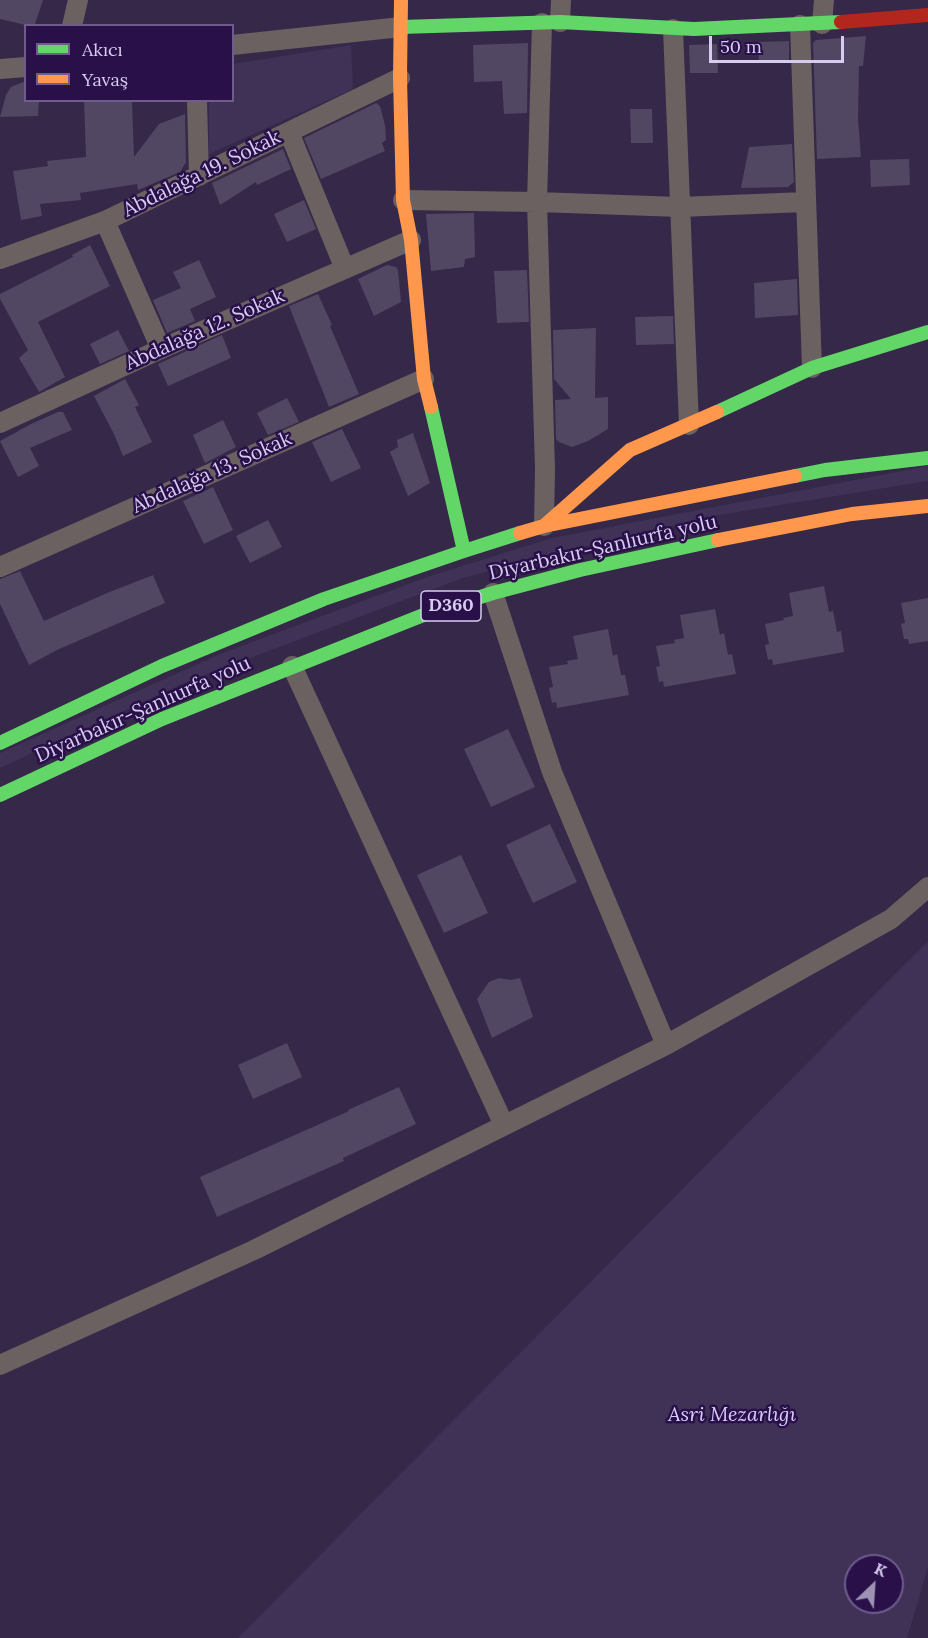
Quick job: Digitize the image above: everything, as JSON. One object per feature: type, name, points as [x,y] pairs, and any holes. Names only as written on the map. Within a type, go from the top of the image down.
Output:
[{"type":"main road","points":[[401,0],[403,200],[411,240],[424,379],[464,551]]},
{"type":"main road","points":[[400,27],[551,22],[673,28],[822,24],[928,15]]},
{"type":"main road","points":[[544,526],[630,450],[812,368],[928,332]]},
{"type":"main road","name":"Diyarbakır-Şanlıurfa yolu","points":[[0,743],[162,666],[324,599],[544,526],[825,470],[928,458]]},
{"type":"main road","name":"Diyarbakır-Şanlıurfa yolu","points":[[0,795],[162,719],[426,614],[493,592],[703,543],[852,514],[928,506]]},
{"type":"street","points":[[72,24],[78,0]]},
{"type":"street","points":[[544,526],[545,470],[537,202],[551,22],[561,0]]},
{"type":"street","points":[[822,24],[824,0]]},
{"type":"street","points":[[800,25],[812,368]]},
{"type":"street","points":[[234,45],[400,27]]},
{"type":"street","points":[[673,28],[689,425]]},
{"type":"street","points":[[1,73],[24,67]]},
{"type":"street","name":"Abdalağa 19. Sokak","points":[[0,259],[105,221],[400,78]]},
{"type":"street","points":[[197,102],[199,176]]},
{"type":"street","points":[[289,132],[345,269]]},
{"type":"street","points":[[403,200],[680,207],[805,202]]},
{"type":"street","points":[[105,221],[161,349]]},
{"type":"street","name":"Abdalağa 12. Sokak","points":[[0,423],[161,349],[411,240]]},
{"type":"street","name":"Abdalağa 13. Sokak","points":[[0,567],[424,379]]},
{"type":"street","points":[[493,592],[552,772],[666,1045]]},
{"type":"street","points":[[292,666],[504,1125]]},
{"type":"street","points":[[0,1365],[254,1250],[666,1045],[891,919],[928,887]]},
{"type":"green space","points":[[351,45],[353,89],[209,154],[209,102],[234,102],[234,64]]},
{"type":"green space","points":[[928,466],[928,481],[719,515],[527,560],[460,579],[189,681],[0,768],[0,753],[220,654],[427,577],[552,538]]},
{"type":"green space","name":"Asri Mezarlığı","points":[[928,941],[928,1567],[907,1638],[238,1638]]},
{"type":"building","points":[[0,0],[43,0],[35,24],[24,25],[0,19]]},
{"type":"building","points":[[866,36],[863,66],[859,66],[858,119],[861,157],[817,159],[813,43],[816,40]]},
{"type":"building","points":[[789,41],[789,62],[759,63],[758,42]]},
{"type":"building","points":[[528,43],[527,113],[504,114],[502,81],[474,82],[473,45]]},
{"type":"building","points":[[717,44],[718,73],[690,73],[689,45]]},
{"type":"building","points":[[24,82],[24,102],[39,102],[38,116],[0,117],[6,95],[11,87]]},
{"type":"building","points":[[84,102],[132,102],[134,157],[159,124],[185,114],[186,162],[180,172],[138,190],[137,184],[80,193],[81,200],[40,204],[42,216],[21,220],[13,171],[48,166],[47,161],[86,157]]},
{"type":"building","points":[[376,103],[380,106],[385,125],[386,140],[382,143],[385,151],[321,179],[304,138]]},
{"type":"building","points":[[630,109],[652,109],[653,143],[631,143]]},
{"type":"building","points":[[792,144],[794,182],[788,187],[741,188],[749,147]]},
{"type":"building","points":[[283,149],[291,169],[257,185],[256,182],[220,205],[212,183]]},
{"type":"building","points":[[909,159],[910,185],[871,187],[870,160]]},
{"type":"building","points":[[304,200],[316,229],[287,242],[274,214]]},
{"type":"building","points":[[474,213],[475,257],[465,259],[464,267],[431,271],[426,214]]},
{"type":"building","points":[[90,245],[110,286],[38,322],[65,377],[39,392],[19,358],[28,350],[0,299],[0,294],[73,257],[72,255]]},
{"type":"building","points":[[199,260],[216,297],[190,309],[195,321],[167,333],[153,300],[181,288],[173,272]]},
{"type":"building","points":[[387,265],[396,267],[398,270],[401,302],[374,316],[358,279]]},
{"type":"building","points":[[527,270],[529,322],[497,323],[494,271]]},
{"type":"building","points":[[797,279],[798,315],[755,318],[754,283]]},
{"type":"building","points":[[318,294],[359,394],[329,407],[289,306]]},
{"type":"building","points":[[673,316],[674,344],[636,345],[635,317]]},
{"type":"building","points":[[596,328],[595,398],[608,397],[608,429],[572,447],[556,439],[555,400],[571,399],[554,379],[553,330]]},
{"type":"building","points":[[118,330],[129,351],[100,364],[90,344]]},
{"type":"building","points":[[222,335],[231,358],[168,386],[158,364]]},
{"type":"building","points":[[125,379],[139,405],[135,407],[152,442],[123,456],[94,396]]},
{"type":"building","points":[[287,398],[299,422],[268,435],[257,413]]},
{"type":"building","points":[[58,412],[63,412],[72,430],[30,448],[39,466],[18,477],[0,441]]},
{"type":"building","points":[[223,420],[236,447],[205,463],[193,435]]},
{"type":"building","points":[[342,429],[361,468],[331,482],[312,442]]},
{"type":"building","points":[[413,433],[430,483],[408,496],[390,452],[398,447],[397,440]]},
{"type":"building","points":[[213,487],[233,530],[204,544],[183,501]]},
{"type":"building","points":[[268,520],[282,547],[250,563],[236,536]]},
{"type":"building","points":[[20,571],[44,621],[153,575],[165,603],[57,650],[29,665],[0,604],[0,579]]},
{"type":"building","points":[[824,586],[829,612],[833,611],[837,632],[841,631],[844,652],[773,665],[772,659],[768,660],[765,645],[769,644],[765,624],[793,616],[789,593]]},
{"type":"building","points":[[928,598],[928,641],[909,644],[908,639],[904,639],[901,624],[905,623],[901,603]]},
{"type":"building","points":[[715,609],[720,635],[724,633],[728,655],[732,654],[736,674],[664,687],[663,681],[659,682],[656,667],[660,666],[656,646],[675,643],[674,640],[684,638],[680,615]]},
{"type":"building","points":[[608,629],[613,656],[617,654],[621,675],[625,675],[629,695],[557,708],[556,702],[552,703],[549,688],[553,687],[549,667],[568,664],[567,661],[578,659],[573,636]]},
{"type":"building","points":[[508,729],[535,787],[491,807],[464,749]]},
{"type":"building","points":[[550,824],[577,882],[533,903],[506,845]]},
{"type":"building","points":[[461,855],[488,913],[444,933],[417,875]]},
{"type":"building","points":[[499,978],[511,980],[520,978],[533,1017],[492,1038],[477,999],[489,982]]},
{"type":"building","points":[[287,1043],[302,1077],[253,1099],[238,1065]]},
{"type":"building","points":[[399,1087],[416,1124],[343,1158],[344,1161],[217,1217],[200,1177]]},
{"type":"traffic: fast","points":[[401,27],[560,22],[694,29],[841,22]]},
{"type":"traffic: fast","points":[[717,412],[812,368],[928,332]]},
{"type":"traffic: fast","points":[[431,407],[464,551]]},
{"type":"traffic: fast","points":[[795,476],[825,470],[928,458]]},
{"type":"traffic: fast","points":[[0,743],[162,666],[324,599],[520,533]]},
{"type":"traffic: fast","points":[[0,795],[162,719],[426,614],[580,570],[718,540]]},
{"type":"traffic: slow","points":[[401,0],[403,200],[411,240],[424,379],[431,407]]},
{"type":"traffic: slow","points":[[544,526],[630,450],[717,412]]},
{"type":"traffic: slow","points":[[520,533],[544,526],[795,476]]},
{"type":"traffic: slow","points":[[718,540],[852,514],[928,506]]},
{"type":"traffic: jam","points":[[841,22],[928,15]]}]
